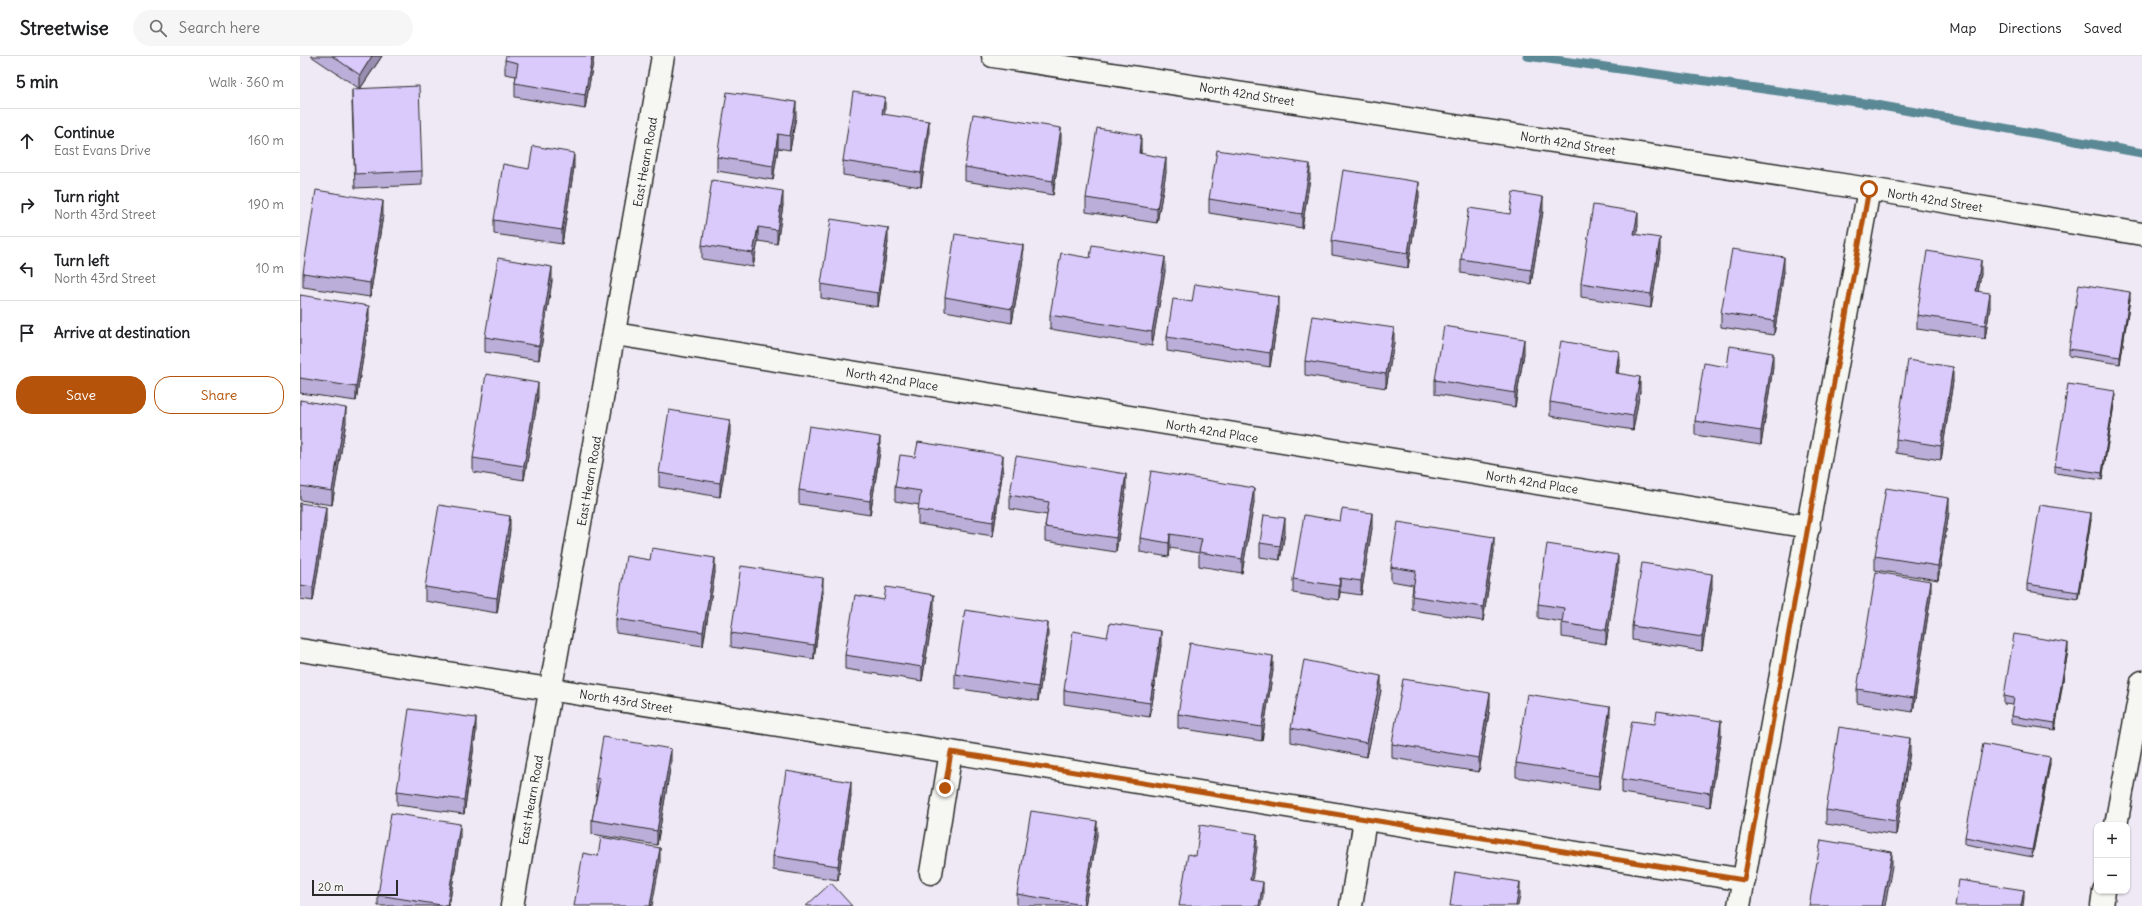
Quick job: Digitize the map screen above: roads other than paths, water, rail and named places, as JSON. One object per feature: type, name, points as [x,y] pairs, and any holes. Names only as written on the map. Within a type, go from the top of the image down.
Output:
[{"type":"street","name":"East Hearn Road","points":[[512,906],[615,334],[663,56]]},
{"type":"street","name":"North 42nd Street","points":[[993,56],[1869,189],[2142,234]]},
{"type":"street","points":[[1739,906],[1869,189]]},
{"type":"street","name":"North 42nd Place","points":[[615,334],[1808,527]]},
{"type":"street","name":"North 43rd Street","points":[[300,650],[951,752],[1744,880]]},
{"type":"street","points":[[2117,822],[2142,682]]},
{"type":"street","points":[[931,873],[951,752]]},
{"type":"street","points":[[1351,906],[1365,820]]},
{"type":"street","points":[[2102,906],[2104,894]]},
{"type":"waterway","points":[[1527,56],[1871,104],[2142,153]]}]
